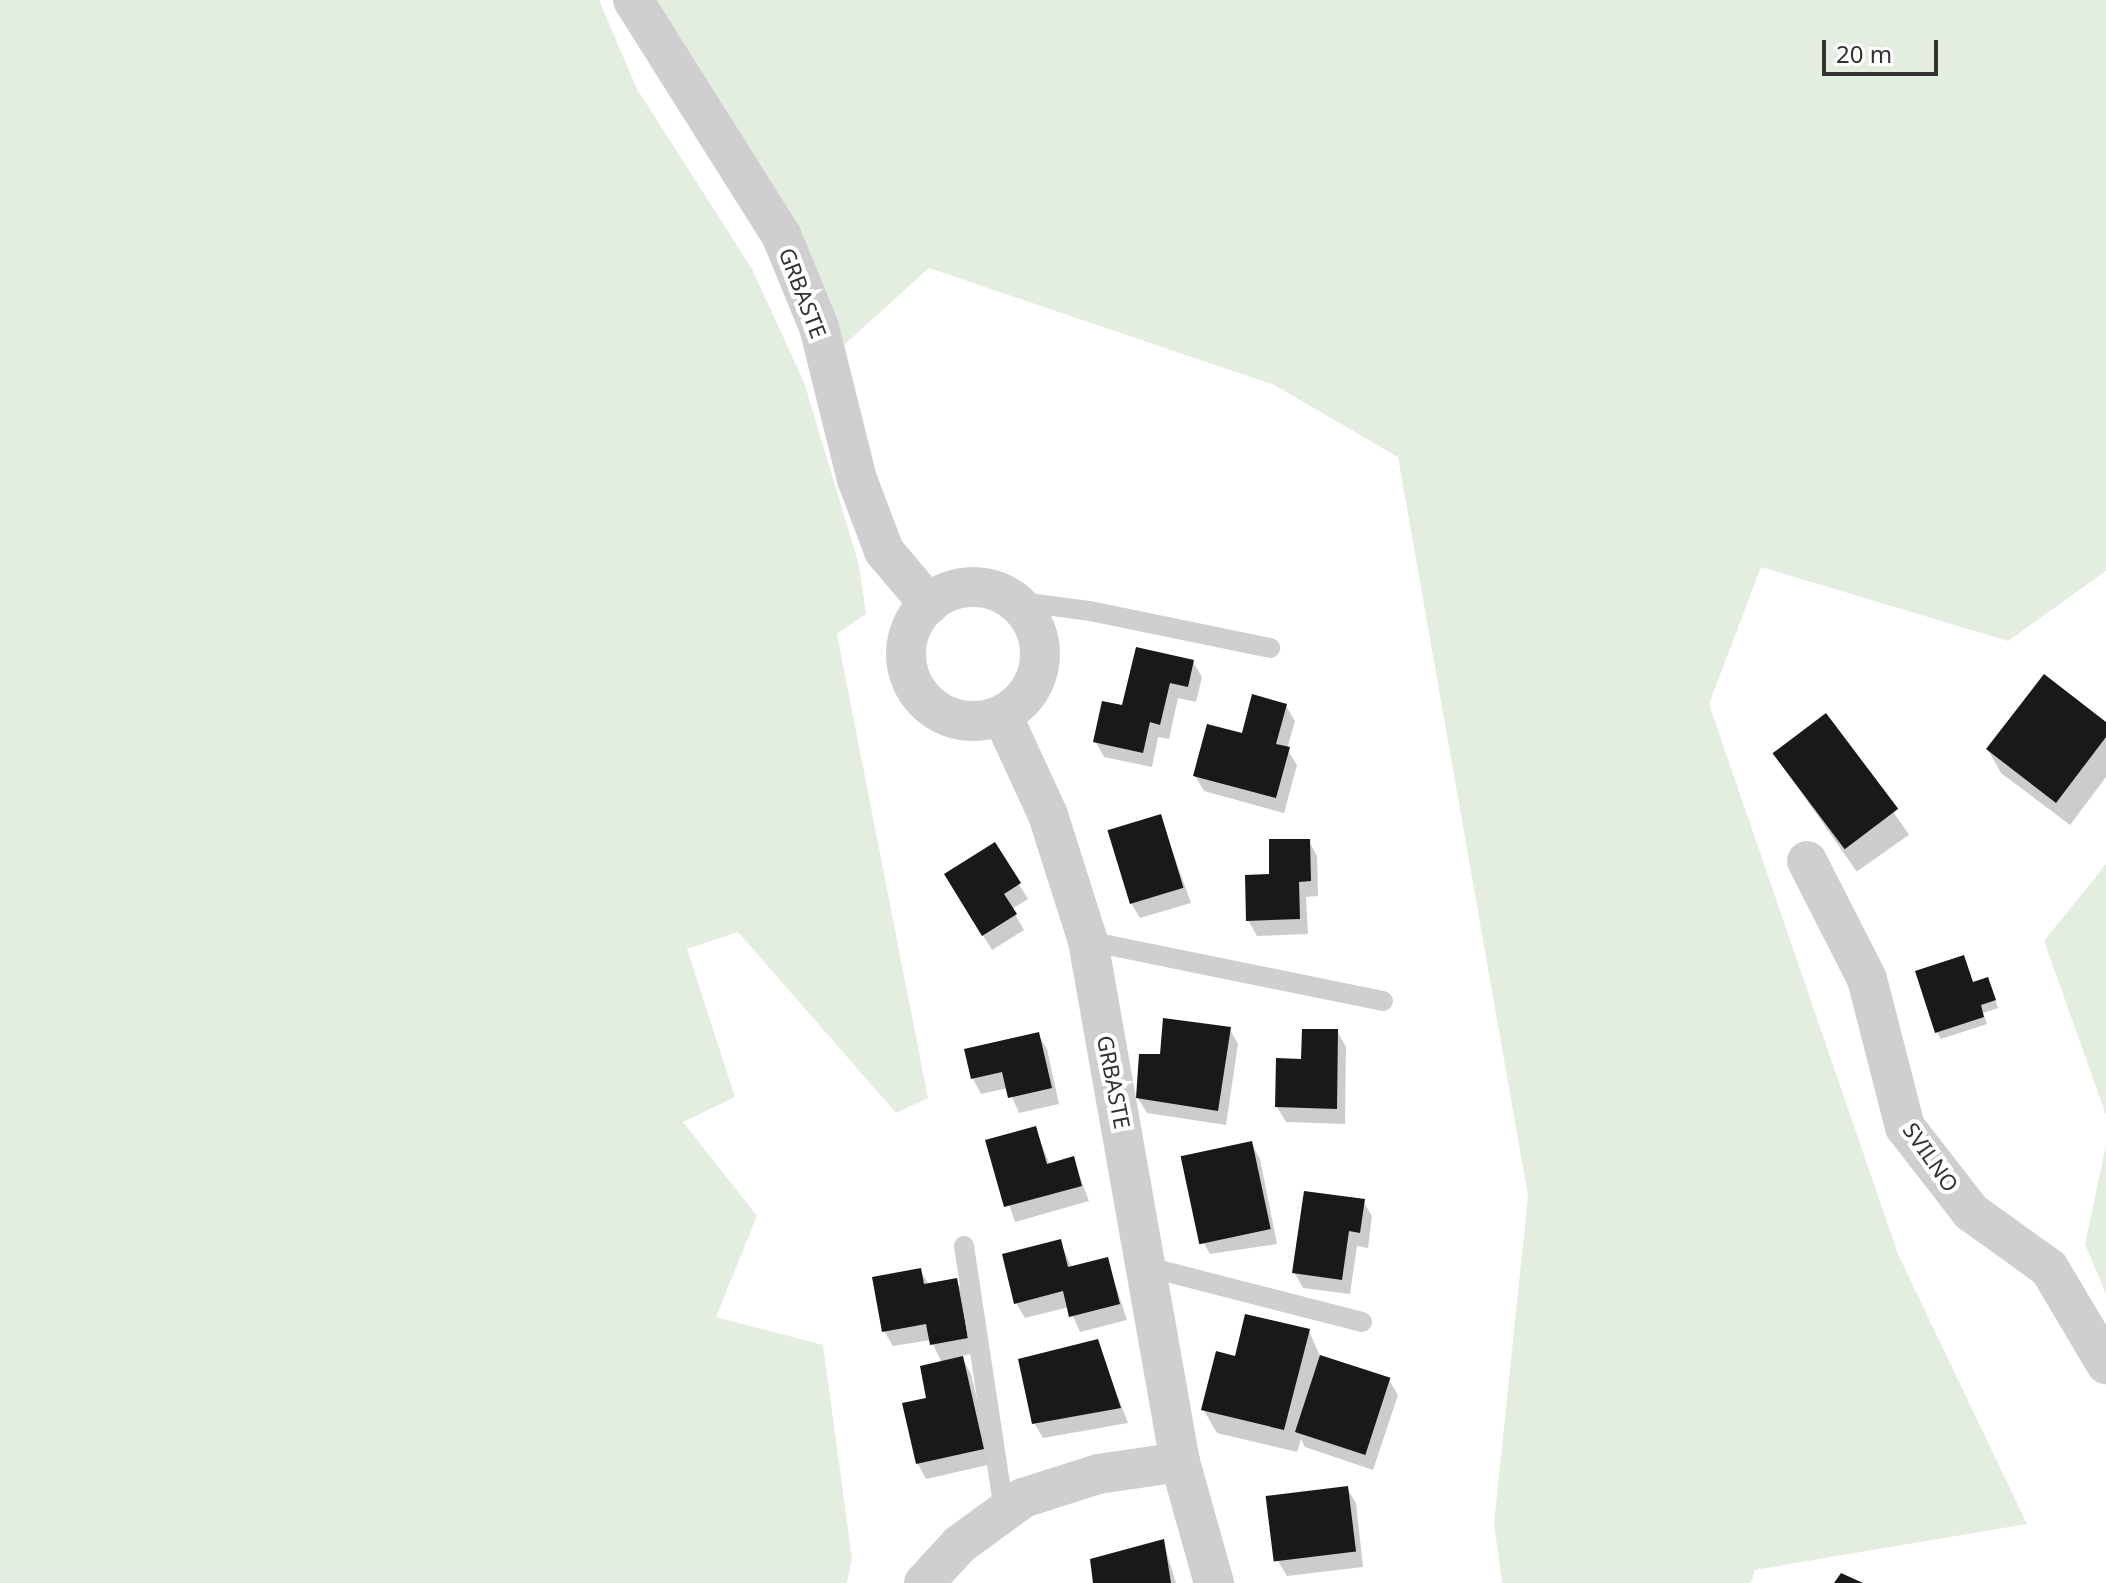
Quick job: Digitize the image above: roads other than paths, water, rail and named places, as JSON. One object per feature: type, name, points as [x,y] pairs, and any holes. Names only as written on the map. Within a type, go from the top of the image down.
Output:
[{"type":"street","name":"GRBASTE","points":[[633,0],[782,237],[819,327],[857,479],[884,551],[929,604]]},
{"type":"street","points":[[971,587],[994,590],[1014,601],[1030,617],[1040,661],[1034,683],[1002,715],[960,720],[923,699],[906,661],[908,639],[929,604],[949,591],[971,587]]},
{"type":"street","name":"GRBASTE","points":[[1002,715],[1048,815],[1088,941],[1180,1462],[1214,1583]]},
{"type":"street","name":"SVILNO","points":[[1807,861],[1867,979],[1905,1127],[1971,1212],[2049,1268],[2106,1364]]},
{"type":"street","points":[[924,1583],[960,1544],[1023,1498],[1098,1474],[1180,1462]]},
{"type":"lane","points":[[1014,601],[1090,611],[1270,648]]},
{"type":"lane","points":[[1088,941],[1383,1001]]},
{"type":"lane","points":[[964,1246],[1004,1512]]},
{"type":"lane","points":[[1148,1267],[1362,1322]]}]
